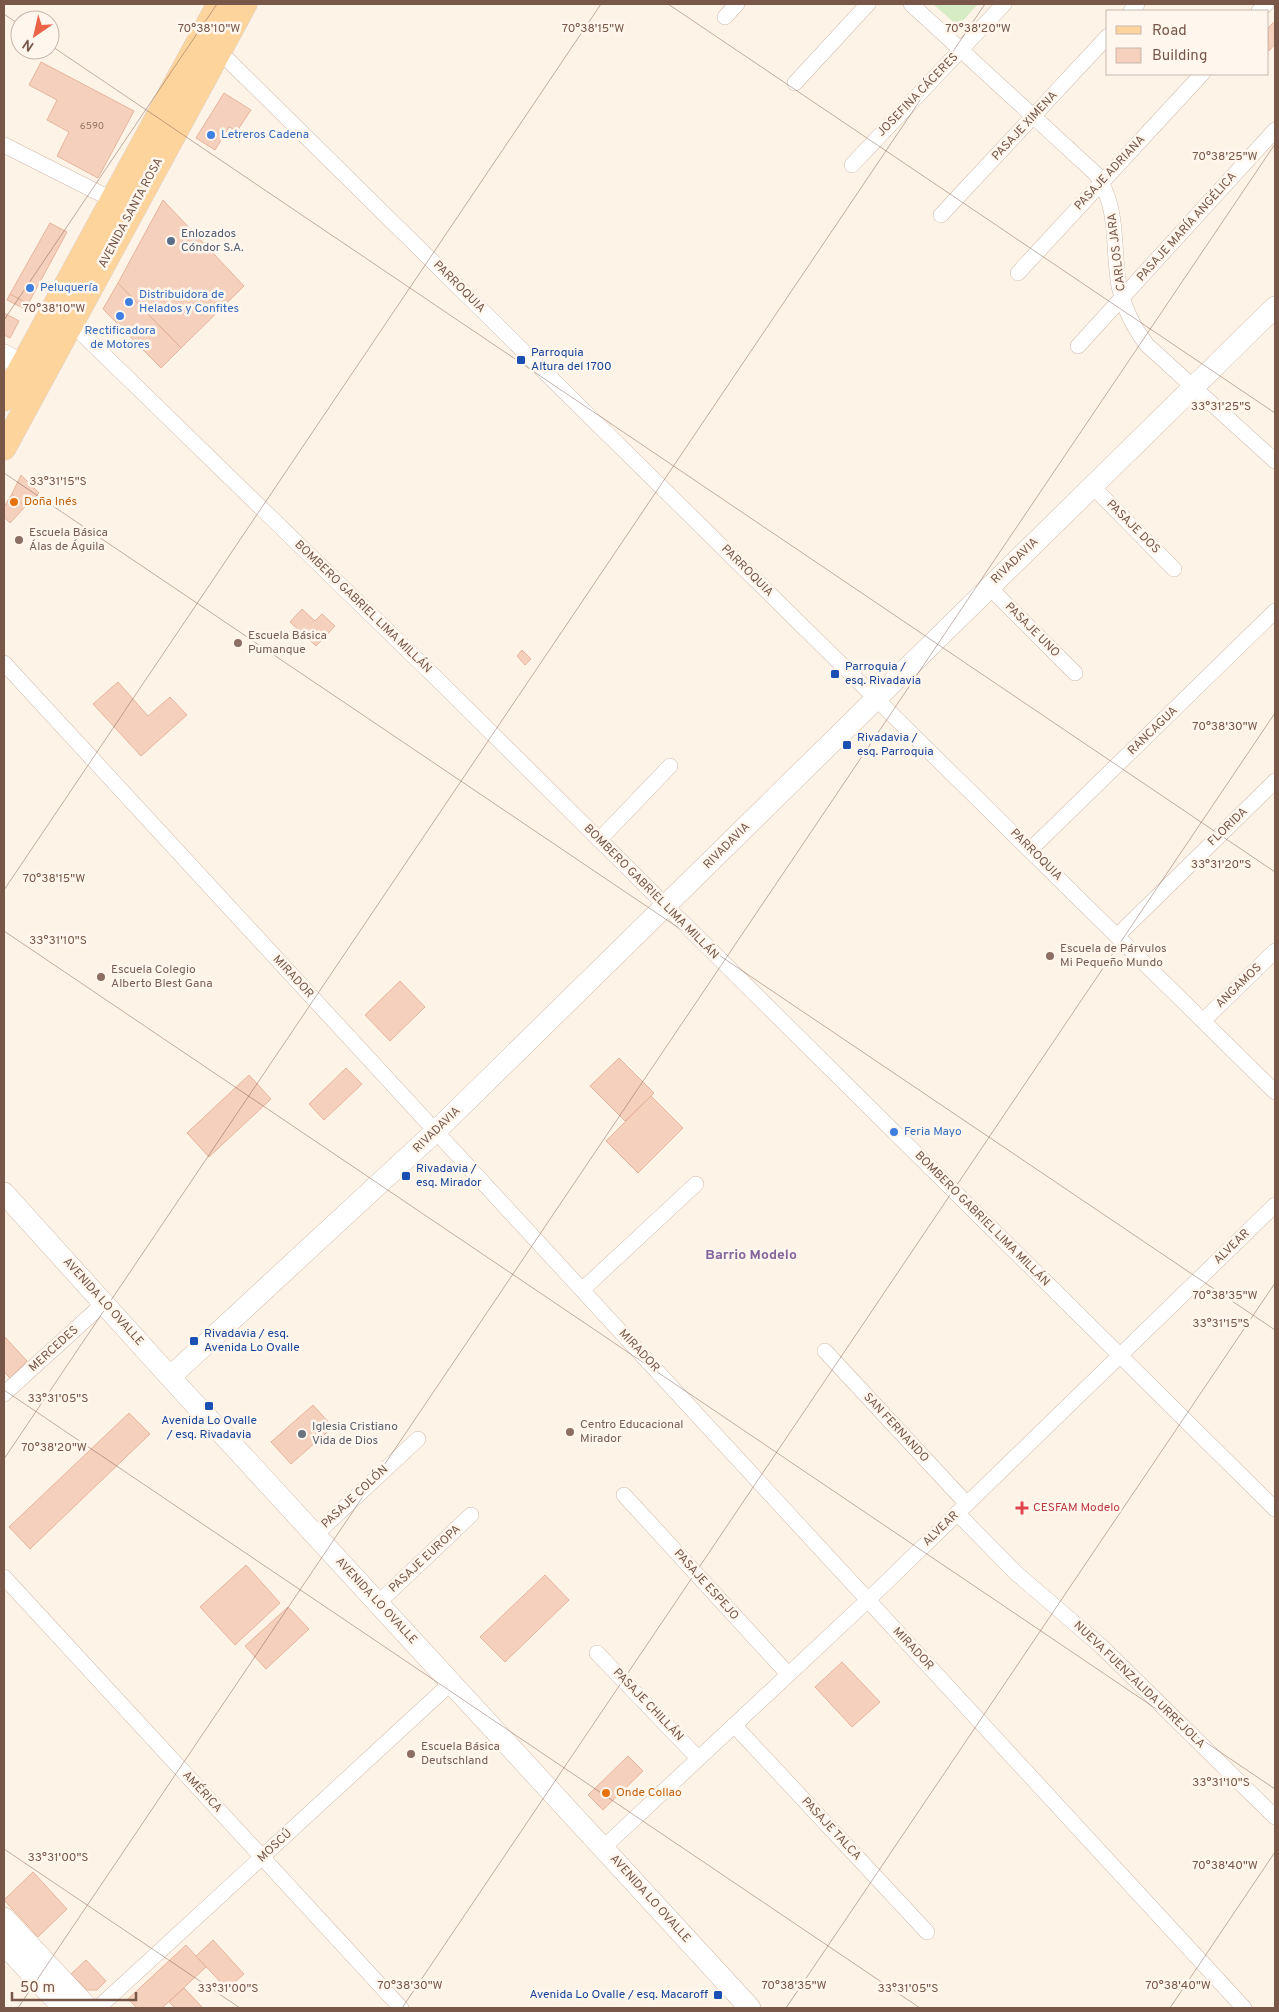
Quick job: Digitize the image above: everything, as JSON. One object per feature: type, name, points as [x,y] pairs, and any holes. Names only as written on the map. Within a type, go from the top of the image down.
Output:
[{"type":"main road","name":"AVENIDA SANTA ROSA","points":[[4,448],[245,4]]},
{"type":"main road","name":"AVENIDA SANTA ROSA","points":[[4,399],[13,360],[112,200],[216,5]]},
{"type":"street","points":[[725,16],[737,4]]},
{"type":"street","points":[[795,83],[868,4]]},
{"type":"street","name":"CARLOS JARA","points":[[911,4],[1090,167],[1102,182],[1108,194],[1113,217],[1118,278],[1122,298],[1131,322],[1147,345],[1275,461]]},
{"type":"street","name":"JOSEFINA CÁCERES","points":[[852,165],[1004,4]]},
{"type":"street","name":"PASAJE XIMENA","points":[[941,215],[1106,38]]},
{"type":"street","name":"PARROQUIA","points":[[219,50],[1275,1092]]},
{"type":"street","name":"PASAJE ADRIANA","points":[[1018,273],[1201,75]]},
{"type":"street","name":"PASAJE MARÍA ANGÉLICA","points":[[1078,346],[1275,130]]},
{"type":"street","points":[[4,146],[112,200]]},
{"type":"street","name":"RIVADAVIA","points":[[170,1378],[436,1131],[1275,307]]},
{"type":"street","points":[[13,360],[48,345],[71,323]]},
{"type":"street","name":"BOMBERO GABRIEL LIMA MILLÁN","points":[[71,323],[599,840],[1275,1509]]},
{"type":"street","name":"PASAJE DOS","points":[[1092,486],[1174,569]]},
{"type":"street","name":"PASAJE UNO","points":[[988,587],[1075,673]]},
{"type":"street","name":"RANCAGUA","points":[[1030,850],[1275,611]]},
{"type":"street","name":"MIRADOR","points":[[4,663],[1244,2008]]},
{"type":"street","points":[[599,840],[670,766]]},
{"type":"street","name":"FLORIDA","points":[[1117,936],[1275,781]]},
{"type":"street","name":"ANGAMOS","points":[[1203,1021],[1275,951]]},
{"type":"street","points":[[582,1290],[696,1184]]},
{"type":"street","name":"AVENIDA LO OVALLE","points":[[4,1193],[170,1378],[750,2008]]},
{"type":"street","name":"ALVEAR","points":[[603,1848],[868,1600],[1275,1205]]},
{"type":"street","name":"MERCEDES","points":[[4,1394],[104,1303]]},
{"type":"street","name":"SAN FERNANDO","points":[[825,1352],[962,1509]]},
{"type":"street","name":"PASAJE COLÓN","points":[[315,1535],[418,1439]]},
{"type":"street","name":"PASAJE ESPEJO","points":[[624,1495],[788,1674]]},
{"type":"street","name":"NUEVA FUENZALIDA URREJOLA","points":[[962,1509],[1016,1573],[1101,1646],[1275,1817]]},
{"type":"street","name":"PASAJE EUROPA","points":[[378,1603],[471,1515]]},
{"type":"street","name":"AMÉRICA","points":[[4,1577],[401,2008]]},
{"type":"street","name":"PASAJE CHILLÁN","points":[[597,1653],[698,1758]]},
{"type":"street","name":"MOSCÚ","points":[[98,2008],[451,1683]]},
{"type":"street","name":"PASAJE TALCA","points":[[734,1725],[927,1932]]},
{"type":"street","points":[[4,1918],[88,2008]]},
{"type":"street","points":[[4,1944],[63,2008]]},
{"type":"green space","points":[[933,4],[978,4],[958,26]]},
{"type":"building","points":[[1275,21],[1275,44],[1269,51],[1269,27]]},
{"type":"building","points":[[41,62],[134,111],[98,178],[57,156],[69,132],[47,120],[57,100],[29,85]]},
{"type":"building","points":[[224,93],[251,110],[237,131],[229,127],[215,150],[196,138]]},
{"type":"building","name":"Enlozados Cóndor S.A.","points":[[163,200],[244,286],[181,348],[118,283]]},
{"type":"building","points":[[50,223],[67,232],[28,304],[10,294]]},
{"type":"building","points":[[118,283],[181,348],[161,368],[103,309]]},
{"type":"building","points":[[10,294],[28,304],[25,309],[7,300]]},
{"type":"building","points":[[4,313],[19,321],[10,338],[4,335]]},
{"type":"building","points":[[21,475],[39,493],[25,507],[12,494]]},
{"type":"building","points":[[12,494],[25,507],[10,523],[4,517],[4,507]]},
{"type":"building","points":[[302,609],[315,621],[322,614],[335,626],[316,646],[290,622]]},
{"type":"building","points":[[522,650],[531,659],[525,665],[517,656]]},
{"type":"building","points":[[118,682],[148,716],[170,697],[187,715],[141,756],[93,704]]},
{"type":"building","points":[[400,981],[425,1007],[390,1041],[365,1015]]},
{"type":"building","points":[[619,1058],[654,1093],[625,1121],[590,1086]]},
{"type":"building","points":[[346,1068],[362,1084],[324,1120],[309,1104]]},
{"type":"building","points":[[249,1075],[271,1099],[209,1157],[187,1133]]},
{"type":"building","points":[[651,1096],[683,1128],[638,1173],[606,1141]]},
{"type":"building","points":[[4,1336],[27,1361],[10,1378],[4,1372]]},
{"type":"building","name":"Iglesia Cristiano Vida de Dios","points":[[313,1405],[333,1427],[291,1464],[271,1442]]},
{"type":"building","points":[[129,1413],[150,1434],[30,1549],[9,1527]]},
{"type":"building","points":[[246,1565],[280,1603],[235,1645],[200,1607]]},
{"type":"building","points":[[545,1575],[569,1600],[505,1662],[480,1637]]},
{"type":"building","points":[[288,1607],[309,1629],[266,1669],[245,1646]]},
{"type":"building","points":[[842,1662],[880,1702],[852,1727],[815,1687]]},
{"type":"building","points":[[628,1756],[643,1771],[603,1810],[588,1795]]},
{"type":"building","points":[[33,1872],[67,1909],[38,1937],[4,1900]]},
{"type":"building","points":[[213,1940],[244,1974],[227,1989],[196,1956]]},
{"type":"building","points":[[186,1945],[206,1967],[162,2008],[137,2008],[128,1999]]},
{"type":"building","points":[[86,1960],[106,1981],[97,1990],[87,1990],[71,1974]]},
{"type":"building","points":[[184,1988],[203,2008],[175,2008],[169,2002]]},
{"type":"place","name":"Letreros Cadena","points":[[211,135]]},
{"type":"place","name":"Enlozados Cóndor S.A.","points":[[171,241]]},
{"type":"place","name":"Peluquería","points":[[30,288]]},
{"type":"place","name":"Distribuidora de Helados y Confites","points":[[129,302]]},
{"type":"place","name":"Rectificadora de Motores","points":[[120,316]]},
{"type":"place","name":"Parroquia Altura del 1700","points":[[521,360]]},
{"type":"place","name":"Doña Inés","points":[[14,502]]},
{"type":"place","name":"Escuela Básica Álas de Águila","points":[[19,540]]},
{"type":"place","name":"Escuela Básica Pumanque","points":[[238,643]]},
{"type":"place","name":"Parroquia / esq. Rivadavia","points":[[835,674]]},
{"type":"place","name":"Rivadavia / esq. Parroquia","points":[[847,745]]},
{"type":"place","name":"Escuela de Párvulos Mi Pequeño Mundo","points":[[1050,956]]},
{"type":"place","name":"Escuela Colegio Alberto Blest Gana","points":[[101,977]]},
{"type":"place","name":"Feria Mayo","points":[[894,1132]]},
{"type":"place","name":"Rivadavia / esq. Mirador","points":[[406,1176]]},
{"type":"place","name":"Rivadavia / esq. Avenida Lo Ovalle","points":[[194,1341]]},
{"type":"place","name":"Avenida Lo Ovalle / esq. Rivadavia","points":[[209,1406]]},
{"type":"place","name":"Centro Educacional Mirador","points":[[570,1432]]},
{"type":"place","name":"Iglesia Cristiano Vida de Dios","points":[[302,1434]]},
{"type":"place","name":"CESFAM Modelo","points":[[1022,1508]]},
{"type":"place","name":"Escuela Básica Deutschland","points":[[411,1754]]},
{"type":"place","name":"Onde Collao","points":[[606,1793]]},
{"type":"place","name":"Avenida Lo Ovalle / esq. Macaroff","points":[[718,1995]]},
{"type":"district","name":"Barrio Modelo","points":[[751,1255]]}]
